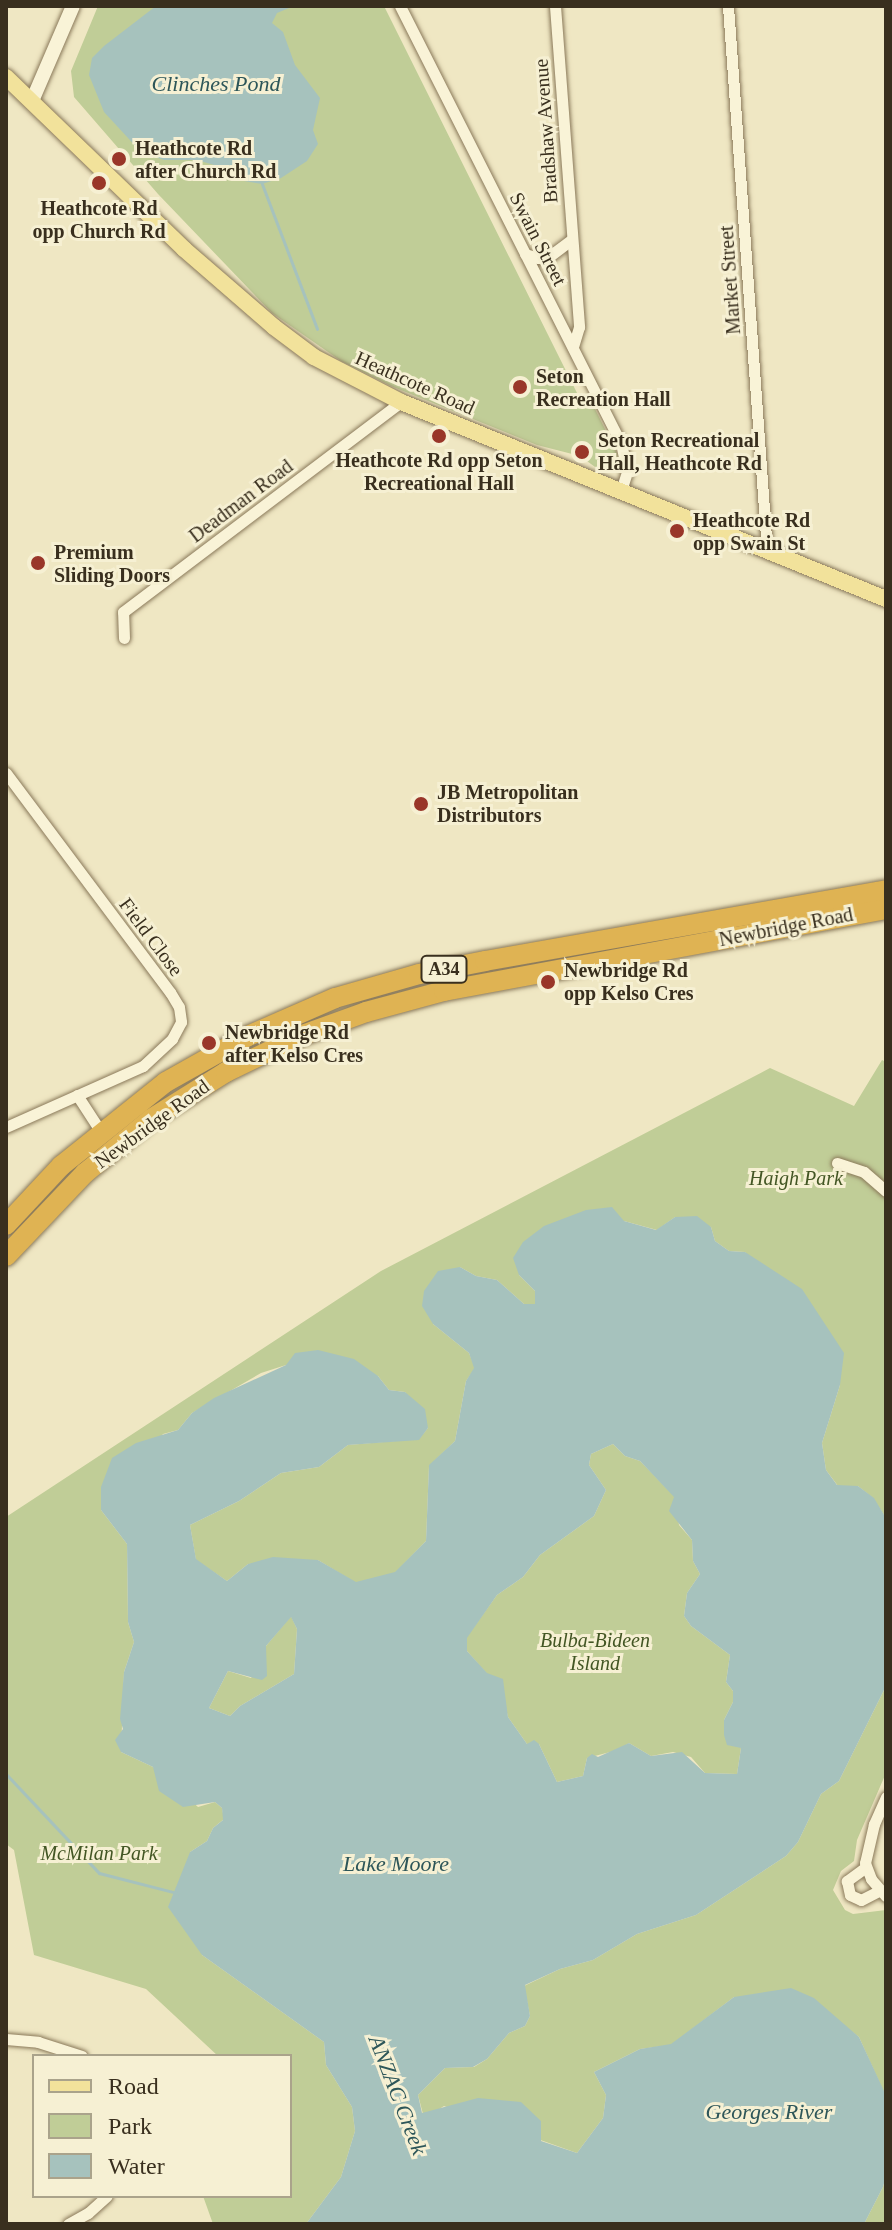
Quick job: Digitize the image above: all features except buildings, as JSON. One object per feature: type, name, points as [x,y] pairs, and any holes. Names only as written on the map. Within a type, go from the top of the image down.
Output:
[{"type":"highway","name":"Newbridge Road","points":[[6,1225],[61,1166],[166,1082],[291,1016],[361,990],[485,961],[886,890]]},
{"type":"highway","name":"Newbridge Road","points":[[6,1256],[56,1200],[113,1148],[175,1103],[234,1067],[300,1036],[366,1012],[527,974],[886,909]]},
{"type":"main road","name":"Heathcote Road","points":[[6,77],[184,249],[274,327],[314,357],[401,402],[886,599]]},
{"type":"street","points":[[32,101],[73,6]]},
{"type":"street","name":"Swain Street","points":[[400,6],[627,457],[627,472],[621,491]]},
{"type":"street","name":"Bradshaw Avenue","points":[[555,6],[579,327],[573,347]]},
{"type":"street","name":"Market Street","points":[[728,6],[767,551]]},
{"type":"street","points":[[525,254],[538,258],[551,255],[572,239]]},
{"type":"street","name":"Deadman Road","points":[[124,638],[123,612],[401,402]]},
{"type":"street","name":"Field Close","points":[[6,773],[179,1007],[181,1022],[172,1039],[143,1066],[6,1127]]},
{"type":"street","points":[[77,1095],[113,1148]]},
{"type":"street","points":[[837,1163],[864,1172],[886,1191]]},
{"type":"street","points":[[866,1867],[847,1881],[850,1895],[861,1900],[883,1894],[866,1867],[870,1837],[886,1797]]},
{"type":"street","points":[[6,2039],[38,2042],[76,2054]]},
{"type":"street","points":[[68,2224],[88,2213],[105,2198]]},
{"type":"green space","points":[[98,6],[384,6],[583,405],[591,401],[617,453],[619,467],[615,472],[602,472],[580,456],[537,445],[391,386],[341,361],[272,313],[158,194],[74,97],[71,71]]},
{"type":"green space","points":[[882,1060],[886,1062],[886,1518],[873,1498],[858,1486],[838,1486],[826,1470],[822,1443],[840,1385],[745,1252],[729,1251],[715,1241],[711,1227],[675,1217],[657,1230],[624,1221],[519,1275],[535,1291],[535,1304],[524,1304],[497,1280],[476,1276],[460,1267],[433,1324],[469,1353],[475,1368],[466,1381],[455,1441],[429,1466],[426,1541],[395,1573],[356,1583],[318,1560],[248,1564],[227,1581],[196,1560],[190,1525],[239,1501],[281,1473],[319,1467],[348,1445],[419,1439],[428,1428],[405,1392],[389,1390],[378,1376],[286,1365],[261,1373],[192,1413],[178,1430],[163,1434],[101,1510],[127,1544],[128,1622],[134,1642],[124,1672],[121,1752],[153,1767],[198,1807],[215,1802],[222,1808],[224,1819],[213,1828],[207,1841],[190,1852],[202,1955],[324,2042],[326,2065],[352,2107],[355,2131],[341,2177],[306,2224],[213,2224],[204,2198],[292,2198],[292,2054],[216,2054],[146,1989],[34,1955],[14,1850],[6,1844],[6,1517],[381,1271],[770,1068],[854,1106]]},
{"type":"green space","name":"Bulba-Bideen Island","points":[[613,1444],[625,1456],[640,1461],[675,1497],[679,1525],[692,1540],[693,1561],[700,1574],[687,1593],[684,1616],[691,1626],[730,1655],[726,1682],[733,1691],[733,1702],[724,1720],[741,1748],[737,1774],[705,1773],[691,1757],[673,1752],[651,1756],[629,1743],[618,1750],[587,1758],[583,1776],[557,1782],[539,1744],[527,1744],[508,1717],[502,1691],[467,1651],[466,1638],[497,1595],[523,1577],[540,1555],[594,1516],[606,1490],[589,1465],[591,1454]]},
{"type":"green space","points":[[291,1616],[297,1629],[294,1674],[240,1706],[230,1716],[209,1708],[228,1671],[251,1678],[265,1657],[266,1646]]},
{"type":"green space","points":[[886,1686],[886,1773],[857,1840],[854,1861],[841,1871],[833,1890],[845,1910],[853,1914],[886,1910],[886,2097],[859,2037],[837,2020],[734,1997],[671,2045],[640,2049],[594,2072],[606,2095],[603,2118],[577,2153],[444,2106],[433,2113],[423,2114],[418,2095],[445,2068],[474,2067],[487,2059],[509,2033],[525,2026],[530,2016],[524,1986],[560,1969],[593,1960],[637,1934],[696,1915],[786,1856],[798,1842],[821,1794],[839,1781]]},
{"type":"green space","points":[[886,2176],[886,2224],[864,2224],[883,2187]]},
{"type":"water","name":"Clinches Pond","points":[[156,6],[294,6],[277,13],[272,23],[283,32],[295,65],[320,98],[313,130],[318,144],[307,161],[281,178],[262,184],[244,181],[228,169],[197,160],[164,160],[141,152],[104,112],[89,75],[92,58]]},
{"type":"water","name":"Lake Moore","points":[[612,1207],[624,1221],[656,1230],[675,1217],[697,1216],[711,1227],[715,1241],[729,1251],[745,1252],[802,1289],[844,1353],[840,1385],[822,1443],[826,1470],[837,1485],[858,1486],[874,1498],[886,1518],[886,1686],[839,1781],[821,1794],[798,1842],[786,1856],[696,1915],[637,1934],[593,1960],[560,1969],[525,1985],[530,2016],[525,2026],[509,2033],[487,2059],[473,2067],[445,2068],[418,2095],[422,2113],[478,2098],[521,2102],[541,2121],[541,2141],[577,2153],[603,2118],[606,2095],[594,2072],[640,2049],[671,2044],[734,1997],[791,1988],[814,1998],[859,2037],[884,2091],[886,2176],[883,2187],[864,2224],[306,2224],[341,2177],[355,2131],[352,2107],[326,2065],[324,2042],[202,1955],[168,1907],[190,1852],[207,1841],[213,1828],[223,1820],[222,1808],[215,1802],[183,1807],[159,1791],[153,1767],[121,1752],[115,1740],[123,1729],[120,1719],[124,1672],[134,1642],[128,1622],[127,1544],[101,1510],[101,1487],[112,1458],[136,1443],[178,1430],[192,1413],[214,1398],[286,1365],[295,1353],[318,1350],[354,1359],[378,1376],[389,1390],[405,1392],[425,1409],[428,1428],[419,1440],[348,1445],[319,1467],[281,1473],[239,1501],[190,1525],[196,1559],[227,1581],[248,1564],[273,1557],[318,1560],[356,1582],[395,1572],[426,1541],[429,1465],[455,1441],[466,1381],[474,1368],[469,1353],[433,1324],[422,1306],[424,1291],[438,1271],[460,1267],[476,1276],[497,1280],[524,1304],[535,1304],[535,1291],[519,1275],[513,1258],[523,1242],[544,1226],[586,1210]],"holes":[[[613,1444],[625,1456],[640,1461],[674,1497],[669,1511],[692,1540],[693,1561],[700,1574],[687,1593],[684,1616],[691,1626],[730,1655],[726,1682],[733,1691],[733,1702],[724,1720],[724,1735],[727,1745],[741,1748],[737,1774],[705,1773],[682,1752],[651,1756],[629,1743],[598,1757],[592,1754],[587,1758],[583,1776],[557,1782],[539,1744],[534,1740],[527,1744],[508,1717],[503,1679],[487,1673],[467,1651],[467,1638],[497,1595],[523,1577],[540,1555],[594,1516],[606,1490],[589,1465],[591,1454]],[[291,1617],[297,1629],[294,1674],[240,1706],[230,1716],[209,1708],[228,1671],[262,1680],[267,1676],[266,1646]]]},
{"type":"waterway","points":[[262,184],[317,329]]},
{"type":"waterway","name":"ANZAC Creek","points":[[6,1774],[99,1873],[177,1893]]},
{"type":"place","name":"Heathcote Rd after Church Rd","points":[[119,159]]},
{"type":"place","name":"Heathcote Rd opp Church Rd","points":[[99,183]]},
{"type":"place","name":"Seton Recreation Hall","points":[[520,387]]},
{"type":"place","name":"Heathcote Rd opp Seton Recreational Hall","points":[[439,436]]},
{"type":"place","name":"Seton Recreational Hall, Heathcote Rd","points":[[582,452]]},
{"type":"place","name":"Heathcote Rd opp Swain St","points":[[677,531]]},
{"type":"place","name":"Premium Sliding Doors","points":[[38,563]]},
{"type":"place","name":"JB Metropolitan Distributors","points":[[421,804]]},
{"type":"place","name":"Newbridge Rd opp Kelso Cres","points":[[548,982]]},
{"type":"place","name":"Newbridge Rd after Kelso Cres","points":[[209,1043]]},
{"type":"park label","name":"Haigh Park","points":[[796,1178]]},
{"type":"park label","name":"McMilan Park","points":[[99,1853]]},
{"type":"water label","name":"Georges River","points":[[769,2112]]}]
